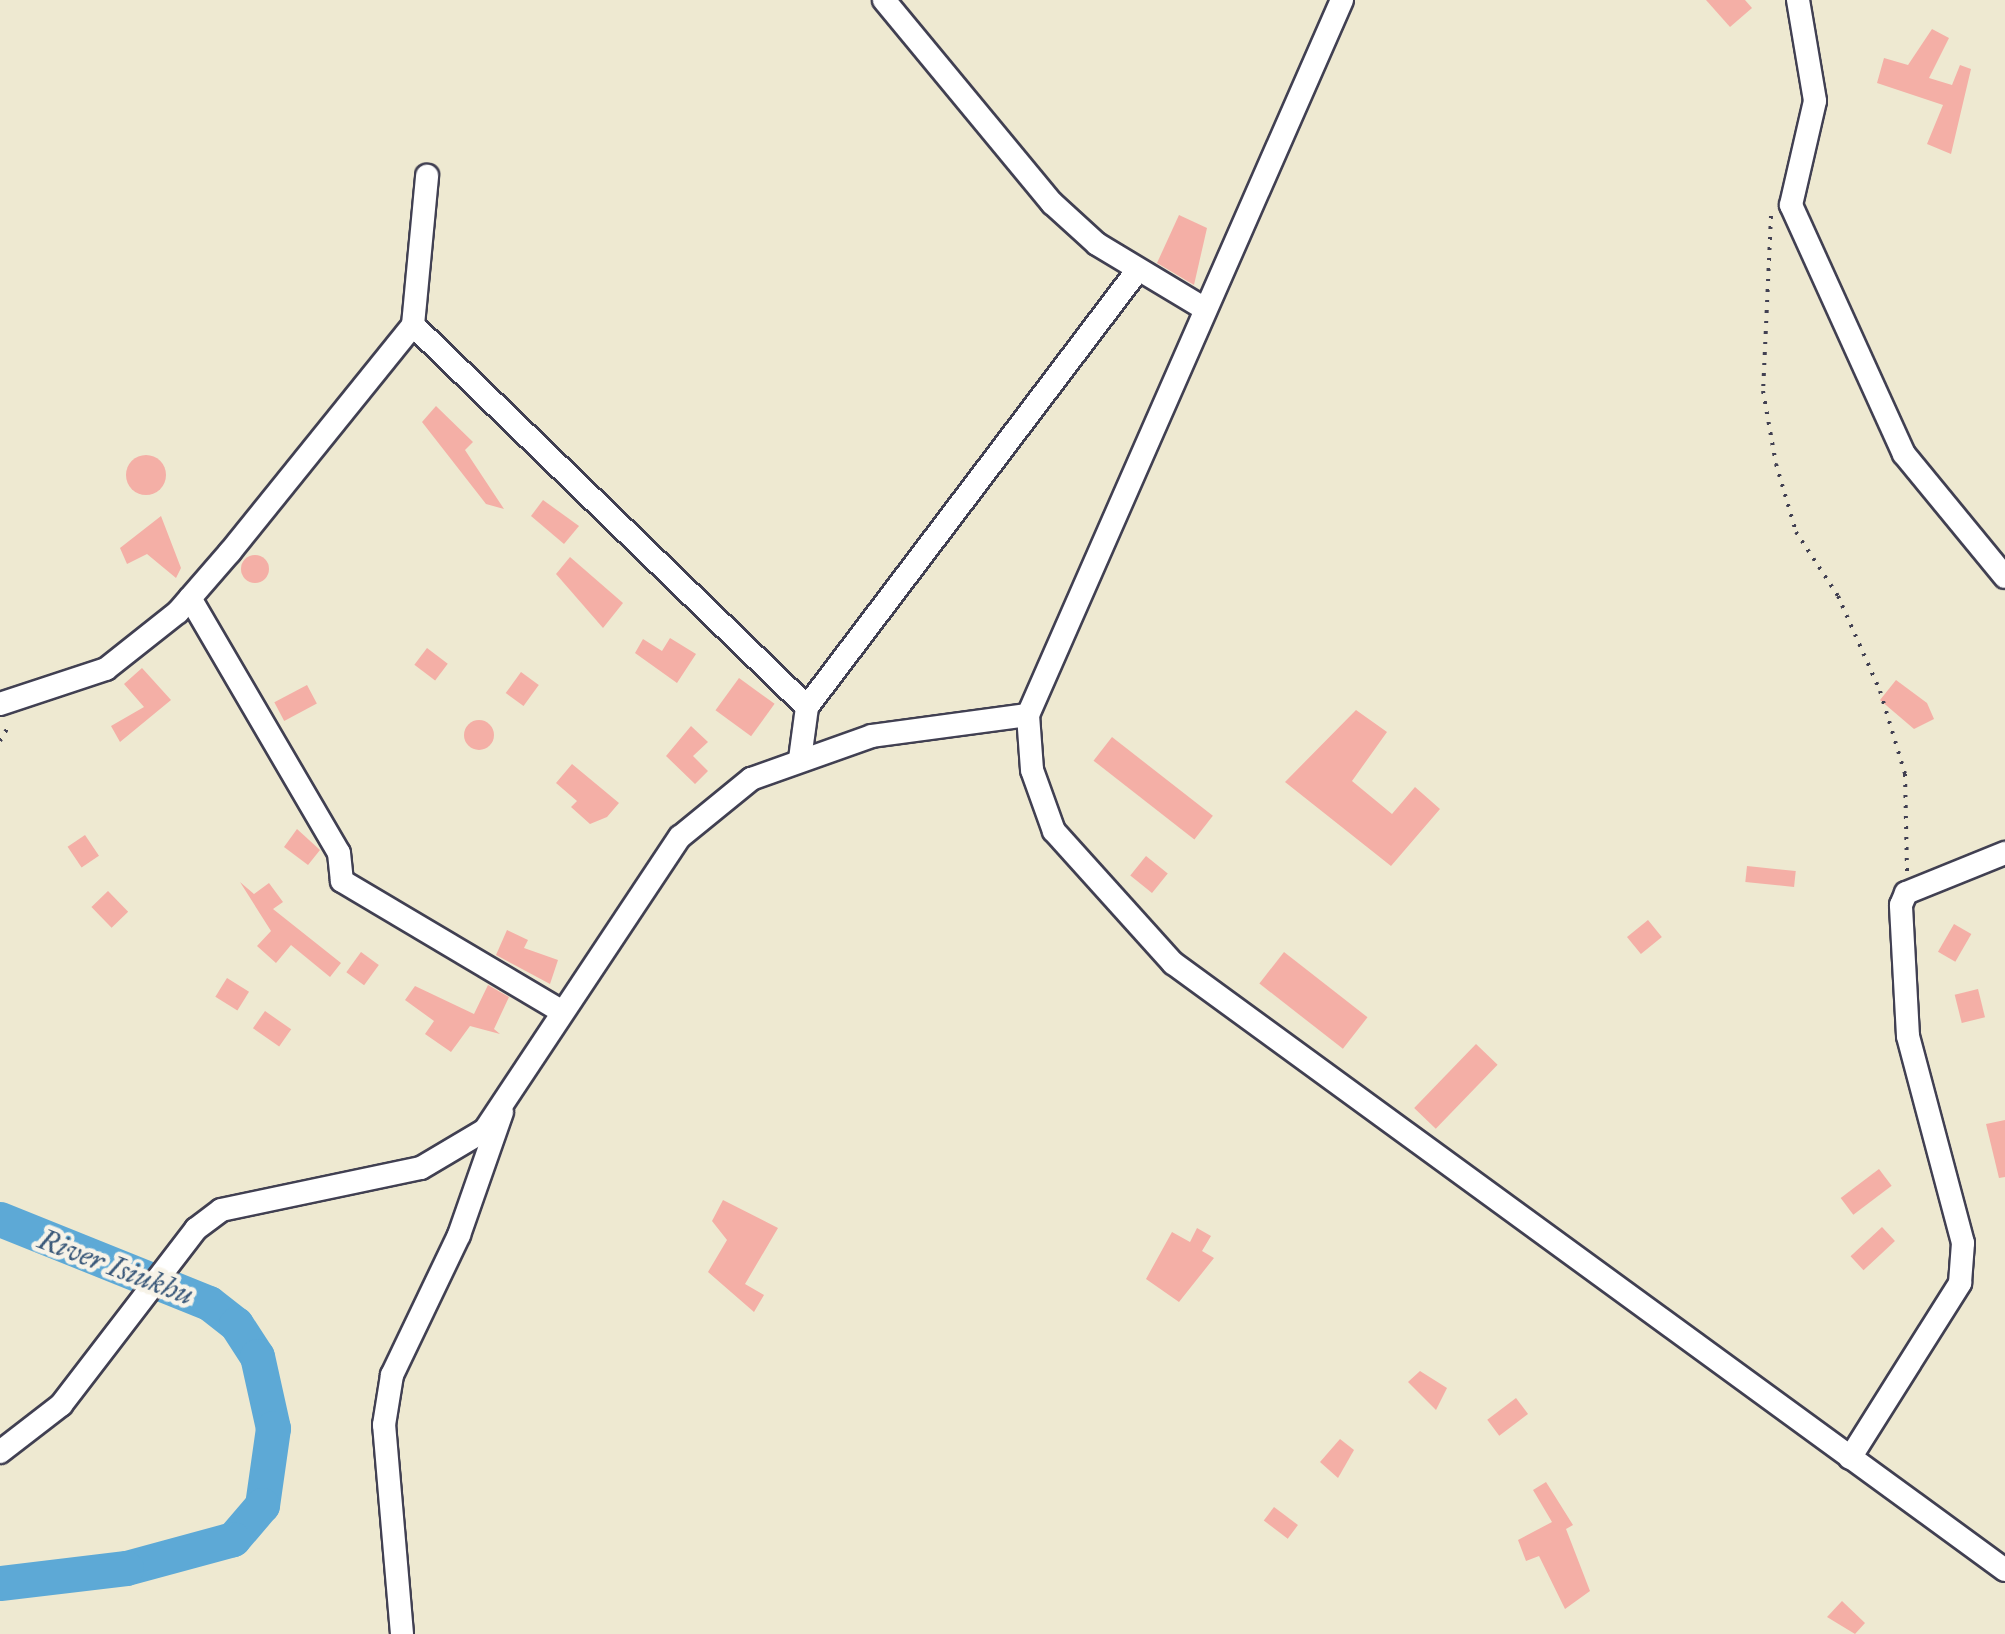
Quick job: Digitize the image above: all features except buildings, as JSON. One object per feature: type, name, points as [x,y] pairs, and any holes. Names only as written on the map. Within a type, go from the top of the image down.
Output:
[{"type":"street","points":[[884,0],[1013,162],[1137,271],[1200,306]]},
{"type":"street","points":[[1342,0],[1200,306],[1028,715],[1032,770],[1054,831],[1173,963],[2005,1570]]},
{"type":"street","points":[[1798,0],[1813,46],[1815,101],[1791,204],[1904,454],[2005,577]]},
{"type":"street","points":[[0,704],[106,669],[190,598],[412,325],[427,176]]},
{"type":"street","points":[[800,759],[807,708],[1137,271]]},
{"type":"street","points":[[412,325],[807,708]]},
{"type":"street","points":[[190,598],[340,853],[342,881],[558,1010]]},
{"type":"street","points":[[402,1634],[386,1462],[392,1376],[459,1234],[503,1107],[558,1010],[680,837],[751,779],[872,736],[1028,715]]},
{"type":"street","points":[[1850,1458],[1960,1283],[1963,1242],[1908,1036],[1899,967],[1906,892],[2005,853]]},
{"type":"street","points":[[0,1452],[61,1404],[173,1257],[221,1210],[421,1168],[457,1152],[503,1107]]},
{"type":"path","points":[[1772,212],[1763,391],[1776,464],[1796,532],[1838,596],[1880,690],[1905,774],[1906,892]]},
{"type":"waterway","name":"River Isiukhu","points":[[0,1219],[209,1303],[236,1324],[257,1356],[273,1428],[262,1505],[233,1539],[126,1568],[0,1583]]}]
